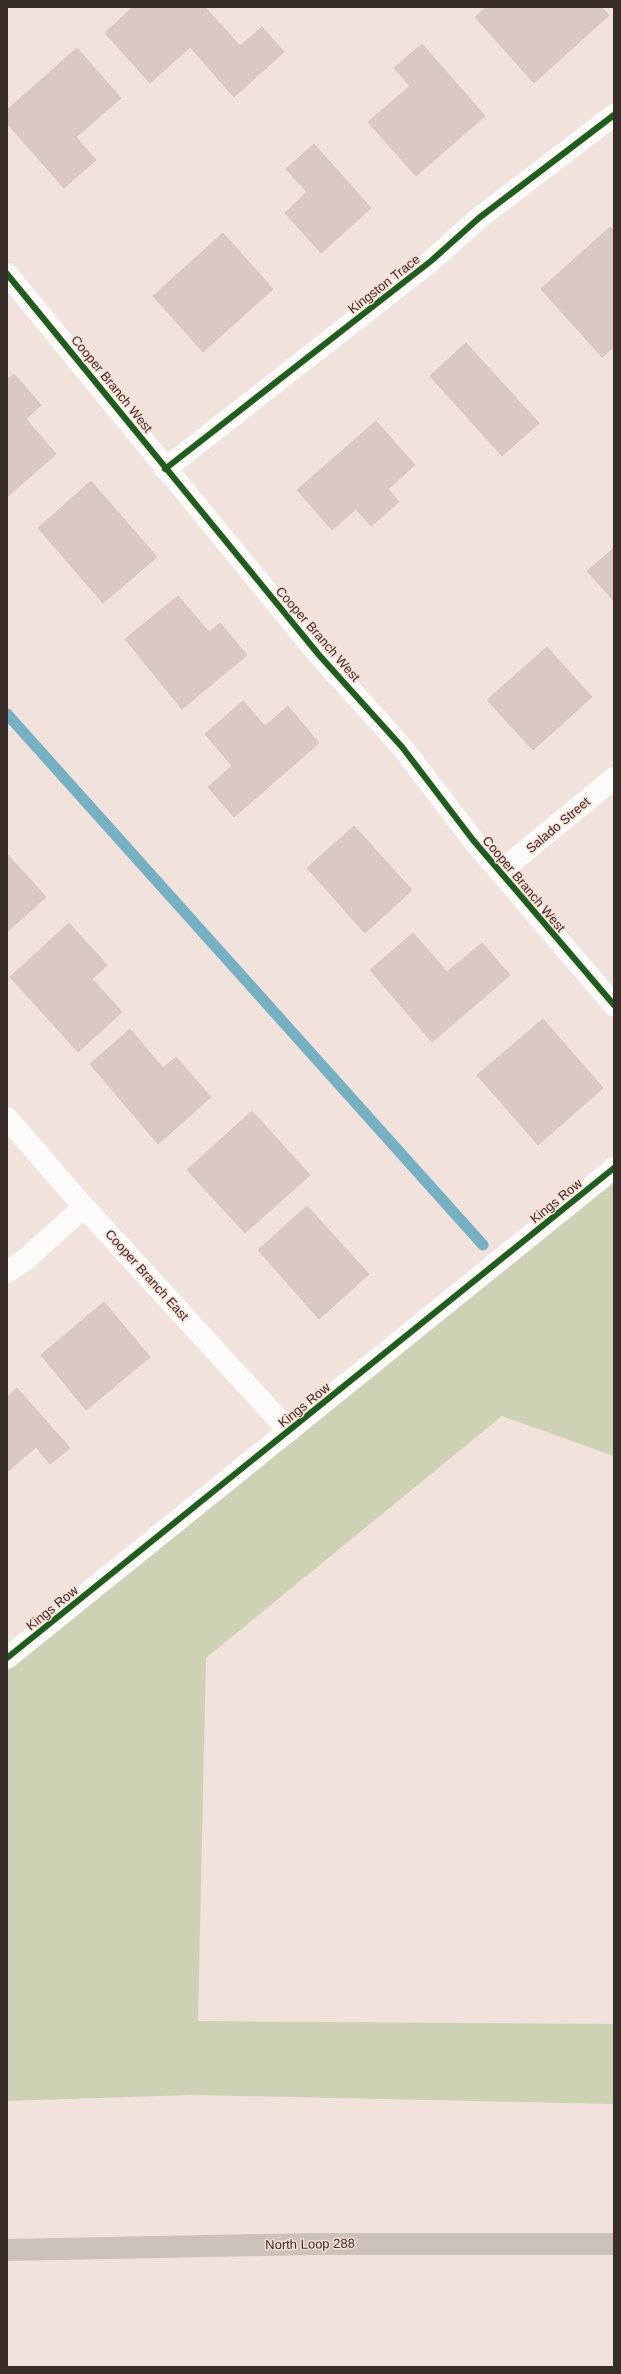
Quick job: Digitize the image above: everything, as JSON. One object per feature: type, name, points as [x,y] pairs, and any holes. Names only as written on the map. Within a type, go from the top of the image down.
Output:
[{"type":"highway","name":"North Loop 288","points":[[7,2250],[312,2244],[614,2244]]},
{"type":"street","name":"Kingston Trace","points":[[165,469],[431,261],[479,218],[614,115]]},
{"type":"street","name":"Cooper Branch West","points":[[7,274],[134,426],[165,469],[320,655],[402,747],[473,840],[501,871],[561,945],[614,1006]]},
{"type":"street","name":"Salado Street","points":[[501,871],[614,778]]},
{"type":"street","name":"Cooper Branch East","points":[[7,1118],[84,1207],[289,1431]]},
{"type":"street","name":"Kings Row","points":[[7,1658],[614,1168]]},
{"type":"street","points":[[7,1272],[25,1260],[84,1207]]},
{"type":"green space","points":[[614,1168],[614,1456],[502,1416],[206,1658],[198,2021],[614,2024],[614,2104],[191,2095],[7,2101],[7,1658]]},
{"type":"building","points":[[133,7],[205,7],[240,46],[262,27],[284,52],[234,97],[190,47],[150,83],[105,33]]},
{"type":"building","points":[[487,7],[601,7],[609,15],[534,83],[475,17]]},
{"type":"building","points":[[422,44],[485,116],[416,176],[368,122],[410,86],[394,68]]},
{"type":"building","points":[[77,48],[121,98],[76,137],[96,160],[64,188],[7,123],[7,110]]},
{"type":"building","points":[[314,144],[371,208],[321,253],[285,213],[307,192],[286,169]]},
{"type":"building","points":[[610,227],[614,231],[614,347],[602,357],[541,289]]},
{"type":"building","points":[[223,233],[273,289],[203,352],[153,296]]},
{"type":"building","points":[[466,343],[539,423],[502,456],[430,376]]},
{"type":"building","points":[[14,374],[41,405],[26,419],[56,454],[7,497],[7,380]]},
{"type":"building","points":[[376,421],[415,465],[388,489],[399,502],[371,526],[356,509],[332,530],[297,490]]},
{"type":"building","points":[[91,481],[157,557],[103,603],[38,528]]},
{"type":"building","points":[[614,548],[614,601],[587,571]]},
{"type":"building","points":[[178,596],[209,632],[220,623],[247,655],[182,709],[125,639]]},
{"type":"building","points":[[547,647],[592,697],[533,750],[487,700]]},
{"type":"building","points":[[243,701],[265,726],[288,706],[319,743],[234,817],[208,787],[232,766],[205,734]]},
{"type":"building","points":[[354,826],[412,890],[365,933],[307,868]]},
{"type":"building","points":[[7,854],[46,897],[7,932]]},
{"type":"building","points":[[69,923],[107,965],[92,979],[122,1012],[78,1052],[10,977]]},
{"type":"building","points":[[413,933],[447,972],[482,943],[510,975],[432,1042],[370,970]]},
{"type":"building","points":[[543,1019],[603,1088],[538,1145],[477,1075]]},
{"type":"building","points":[[130,1029],[163,1068],[176,1057],[211,1097],[158,1144],[90,1064]]},
{"type":"building","points":[[252,1111],[310,1175],[245,1233],[187,1170]]},
{"type":"building","points":[[307,1206],[369,1274],[319,1319],[258,1250]]},
{"type":"building","points":[[104,1302],[150,1357],[86,1410],[41,1355]]},
{"type":"building","points":[[17,1388],[70,1448],[50,1464],[36,1447],[7,1472],[7,1397]]},
{"type":"waterway","points":[[7,714],[483,1245]]},
{"type":"cycle path","points":[[165,469],[431,261],[479,218],[614,115]]},
{"type":"cycle path","points":[[7,274],[319,655],[402,747],[473,840],[614,1005]]},
{"type":"cycle path","points":[[7,1658],[614,1168]]}]
